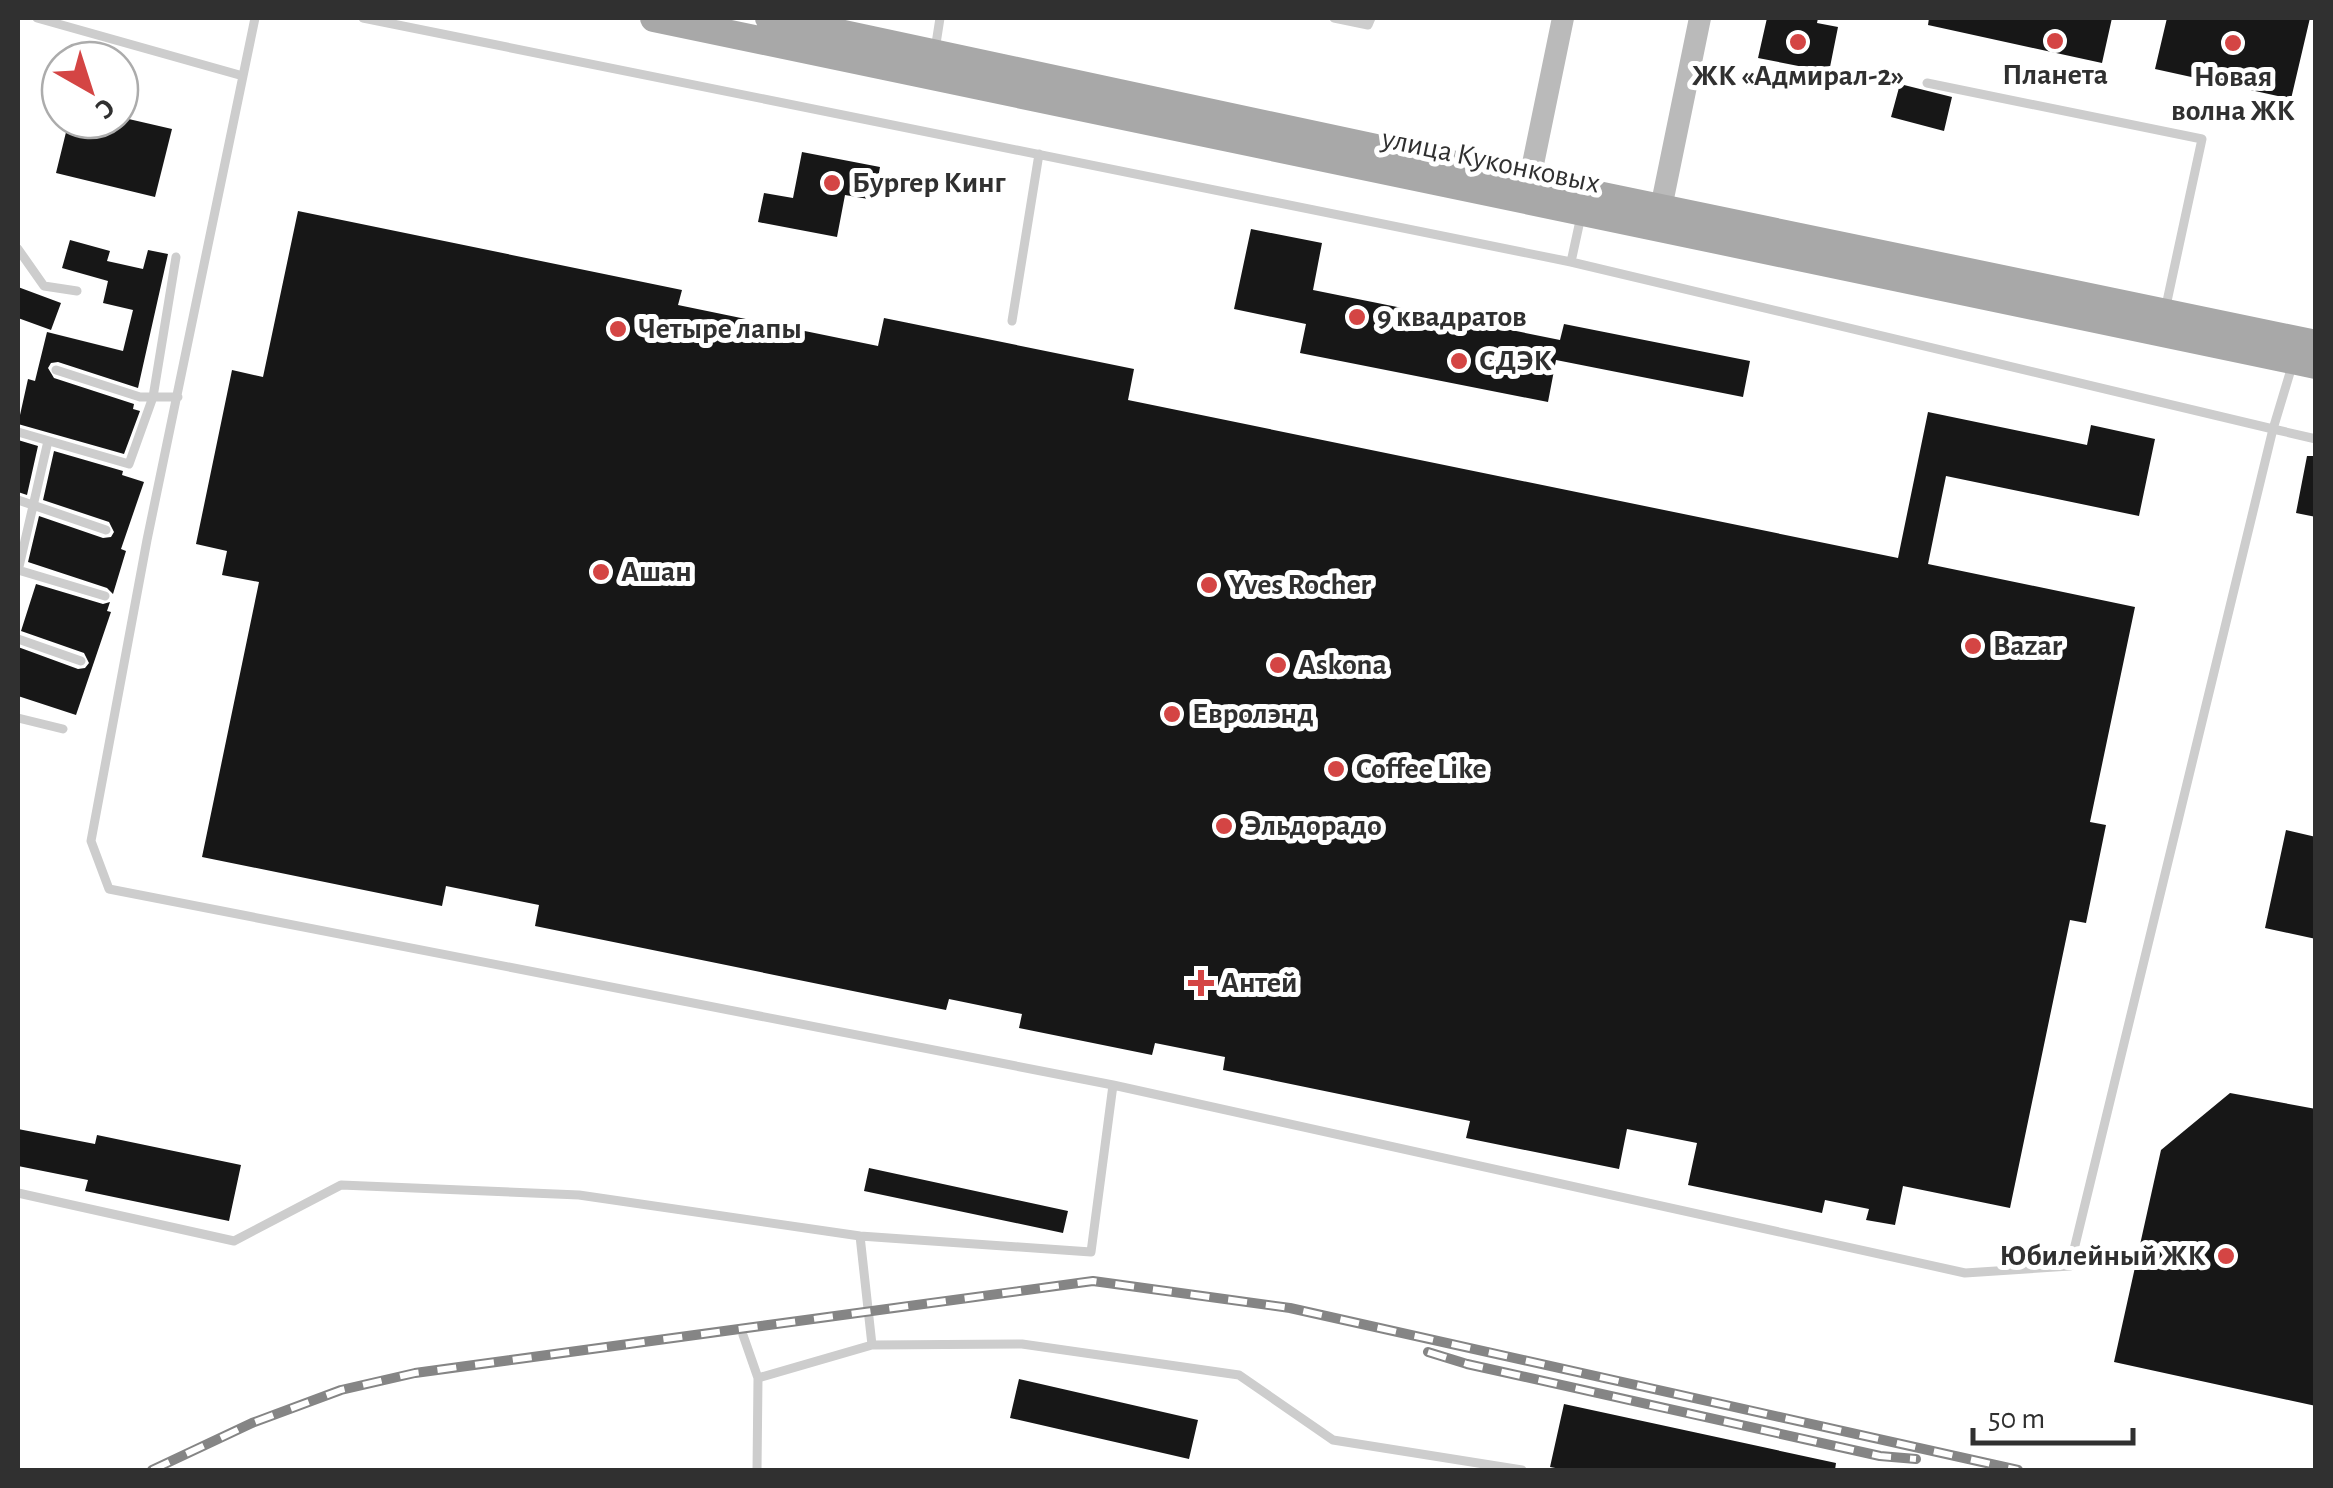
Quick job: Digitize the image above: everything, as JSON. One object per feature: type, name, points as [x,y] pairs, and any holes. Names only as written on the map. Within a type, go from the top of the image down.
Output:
[{"type":"main road","name":"улица Куконковых","points":[[654,18],[1528,191],[2308,356]]},
{"type":"main road","name":"улица Куконковых","points":[[768,18],[1528,191]]},
{"type":"main road","points":[[1528,191],[1563,18]]},
{"type":"main road","points":[[1584,203],[1662,208],[1700,18]]},
{"type":"main road","points":[[1630,202],[1645,194],[1672,146]]},
{"type":"main road","name":"улица Куконковых","points":[[1584,203],[1630,202],[1662,208],[2164,314],[2308,356]]},
{"type":"lane","points":[[37,18],[243,76]]},
{"type":"lane","points":[[254,18],[90,841],[109,888],[1113,1085],[1965,1273],[2070,1266],[2273,430],[2308,356]]},
{"type":"lane","points":[[363,18],[1571,262],[2316,438]]},
{"type":"lane","points":[[934,53],[940,18]]},
{"type":"lane","points":[[1334,18],[1368,24],[1372,18]]},
{"type":"lane","points":[[1927,83],[2202,139],[2164,314]]},
{"type":"lane","points":[[1012,321],[1039,154]]},
{"type":"lane","points":[[1571,262],[1584,203]]},
{"type":"lane","points":[[18,248],[44,286],[78,291]]},
{"type":"lane","points":[[18,432],[129,464],[153,397],[176,257]]},
{"type":"lane","points":[[56,370],[140,397],[178,397]]},
{"type":"lane","points":[[48,441],[18,570],[105,596]]},
{"type":"lane","points":[[18,500],[106,530]]},
{"type":"lane","points":[[18,639],[81,661]]},
{"type":"lane","points":[[18,718],[63,729]]},
{"type":"lane","points":[[18,1192],[234,1241],[341,1185],[579,1195],[860,1236],[1091,1252],[1113,1085]]},
{"type":"lane","points":[[860,1236],[872,1345]]},
{"type":"lane","points":[[743,1335],[758,1378],[756,1470]]},
{"type":"lane","points":[[758,1378],[872,1345],[1022,1344],[1239,1375],[1334,1440],[1522,1470]]},
{"type":"lane","points":[[1448,1458],[1452,1470]]},
{"type":"building","name":"ЖК «Адмирал-2»","points":[[1767,18],[1818,18],[1817,23],[1838,27],[1829,72],[1758,58]]},
{"type":"building","name":"Планета","points":[[1929,18],[2112,18],[2102,63],[1928,25]]},
{"type":"building","name":"Новая волна ЖК","points":[[2167,18],[2310,18],[2291,99],[2155,69]]},
{"type":"building","points":[[1900,84],[1952,97],[1944,131],[1891,117]]},
{"type":"building","points":[[140,122],[172,129],[155,197],[56,173],[64,140],[140,140]]},
{"type":"building","points":[[802,152],[880,167],[874,200],[845,195],[837,237],[758,222],[764,193],[793,198]]},
{"type":"building","name":"Евролэнд","points":[[298,211],[682,290],[678,305],[878,346],[884,318],[1134,369],[1128,400],[1898,558],[1928,412],[2087,445],[2091,425],[2155,439],[2139,516],[1946,476],[1928,564],[2135,607],[2090,822],[2106,825],[2086,923],[2070,920],[2010,1208],[1903,1186],[1895,1225],[1866,1220],[1869,1209],[1825,1200],[1822,1213],[1688,1185],[1697,1143],[1627,1129],[1619,1169],[1466,1138],[1470,1121],[1223,1070],[1225,1057],[1155,1043],[1152,1055],[1019,1028],[1022,1014],[949,999],[946,1010],[535,926],[539,905],[446,886],[442,906],[202,857],[259,582],[222,575],[227,551],[196,544],[232,370],[263,377]]},
{"type":"building","name":"9 квадратов","points":[[1251,229],[1322,243],[1313,290],[1560,340],[1564,324],[1750,361],[1743,397],[1556,360],[1548,402],[1300,353],[1306,324],[1234,309]]},
{"type":"building","points":[[70,240],[110,251],[107,261],[143,269],[148,250],[168,254],[138,388],[58,362],[48,368],[54,378],[134,404],[133,409],[140,411],[124,454],[18,424],[28,379],[35,381],[47,332],[123,351],[133,310],[103,303],[108,281],[62,268]]},
{"type":"building","points":[[18,287],[61,303],[51,330],[18,318]]},
{"type":"building","points":[[18,440],[38,446],[27,495],[18,492]]},
{"type":"building","points":[[54,451],[123,471],[122,475],[144,482],[121,549],[126,551],[113,594],[107,588],[28,562],[39,516],[103,538],[114,532],[109,522],[43,500]]},
{"type":"building","points":[[2307,456],[2316,456],[2316,517],[2296,513]]},
{"type":"building","points":[[36,584],[103,604],[110,602],[107,611],[111,612],[76,715],[18,696],[18,647],[78,669],[89,663],[84,653],[21,631]]},
{"type":"building","points":[[2286,830],[2316,837],[2316,939],[2265,928]]},
{"type":"building","name":"Юбилейный ЖК","points":[[2230,1093],[2316,1109],[2316,1406],[2114,1362],[2161,1150]]},
{"type":"building","points":[[18,1129],[95,1144],[97,1135],[241,1165],[229,1221],[85,1191],[88,1180],[18,1166]]},
{"type":"building","points":[[869,1168],[1068,1211],[1063,1233],[864,1191]]},
{"type":"building","points":[[1019,1379],[1198,1420],[1189,1459],[1010,1418]]},
{"type":"building","points":[[1564,1404],[1836,1463],[1835,1470],[1550,1467]]},
{"type":"railway","points":[[152,1470],[252,1423],[341,1390],[415,1373],[1093,1281],[1290,1308],[2018,1470]]},
{"type":"railway","points":[[1428,1352],[1880,1456],[1916,1459]]},
{"type":"place","name":"Планета","points":[[2055,41]]},
{"type":"place","name":"ЖК «Адмирал-2»","points":[[1798,42]]},
{"type":"place","name":"Новая волна ЖК","points":[[2233,43]]},
{"type":"place","name":"Бургер Кинг","points":[[832,183]]},
{"type":"place","name":"9 квадратов","points":[[1357,317]]},
{"type":"place","name":"Четыре лапы","points":[[618,329]]},
{"type":"place","name":"СДЭК","points":[[1459,361]]},
{"type":"place","name":"Ашан","points":[[601,572]]},
{"type":"place","name":"Yves Rocher","points":[[1209,585]]},
{"type":"place","name":"Bazar","points":[[1973,646]]},
{"type":"place","name":"Askona","points":[[1278,665]]},
{"type":"place","name":"Евролэнд","points":[[1172,714]]},
{"type":"place","name":"Coffee Like","points":[[1336,769]]},
{"type":"place","name":"Эльдорадо","points":[[1224,826]]},
{"type":"place","name":"Антей","points":[[1201,983]]},
{"type":"place","name":"Юбилейный ЖК","points":[[2226,1256]]}]
